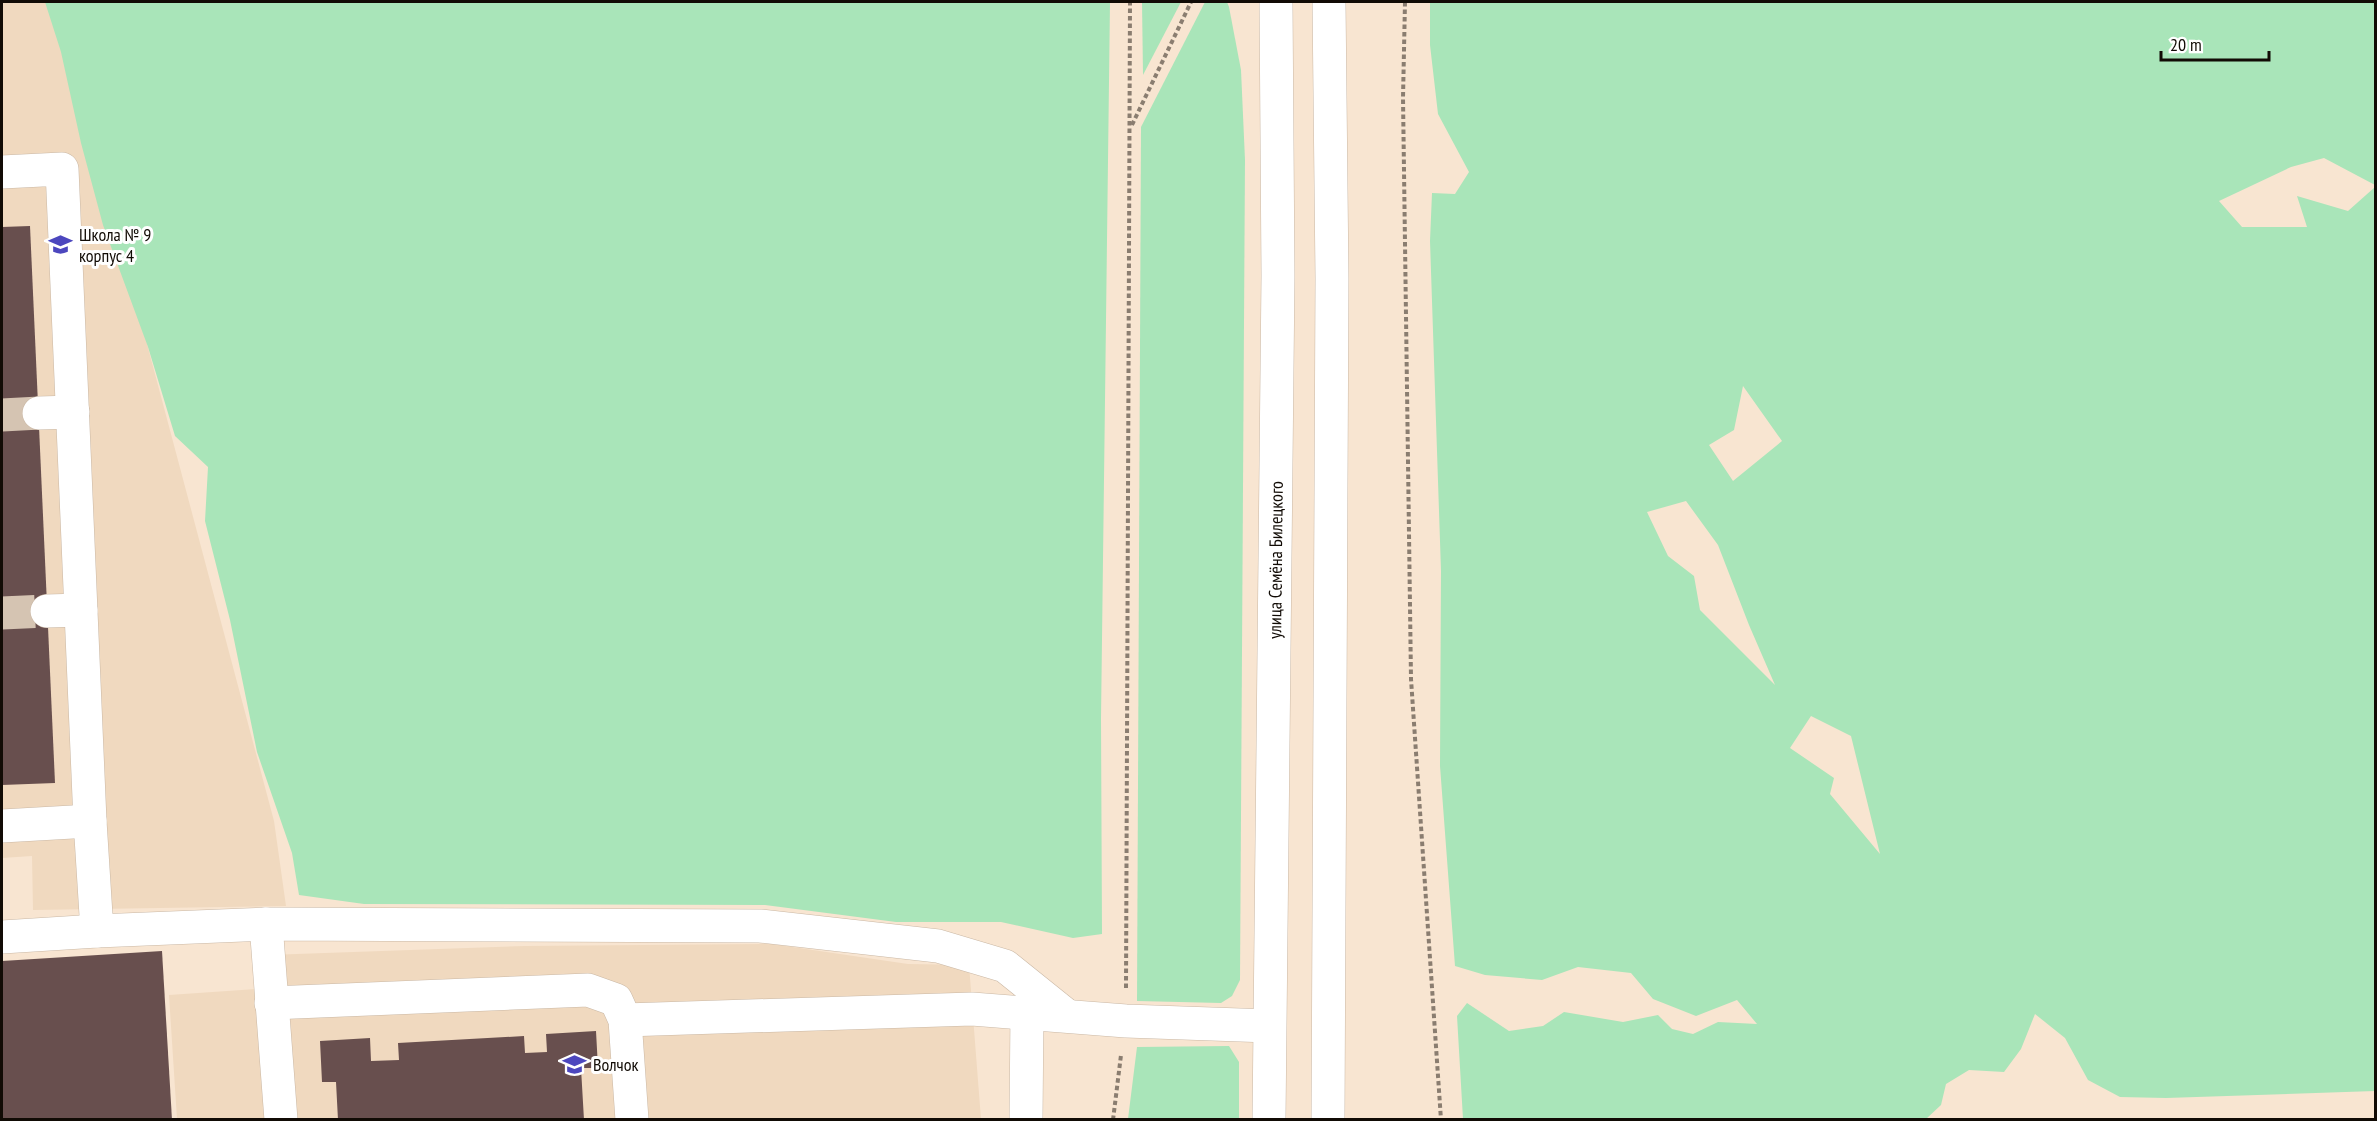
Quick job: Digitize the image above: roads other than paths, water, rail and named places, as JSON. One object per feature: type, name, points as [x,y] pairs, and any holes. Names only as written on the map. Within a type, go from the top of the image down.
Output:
[{"type":"main road","name":"улица Семёна Билецкого","points":[[1269,1119],[1278,276],[1275,2]]},
{"type":"main road","points":[[1328,1119],[1332,301],[1329,2]]},
{"type":"main road","points":[[2,172],[63,169],[90,821],[97,931]]},
{"type":"main road","points":[[39,413],[73,412]]},
{"type":"main road","points":[[47,611],[81,610]]},
{"type":"main road","points":[[2,826],[90,821]]},
{"type":"main road","points":[[2,937],[266,924],[760,926],[938,946],[1005,966],[1066,1015]]},
{"type":"main road","points":[[266,924],[280,1119]]},
{"type":"main road","points":[[271,1003],[588,990],[616,1000],[625,1020],[632,1119]]},
{"type":"main road","points":[[625,1020],[971,1009],[1125,1021],[1269,1026]]},
{"type":"main road","points":[[1026,1119],[1027,1012]]},
{"type":"tunnel","points":[[2,415],[39,413]]},
{"type":"tunnel","points":[[2,613],[47,611]]},
{"type":"place","name":"Школа № 9 корпус 4","points":[[61,244]]},
{"type":"place","name":"Волчок","points":[[575,1064]]}]
